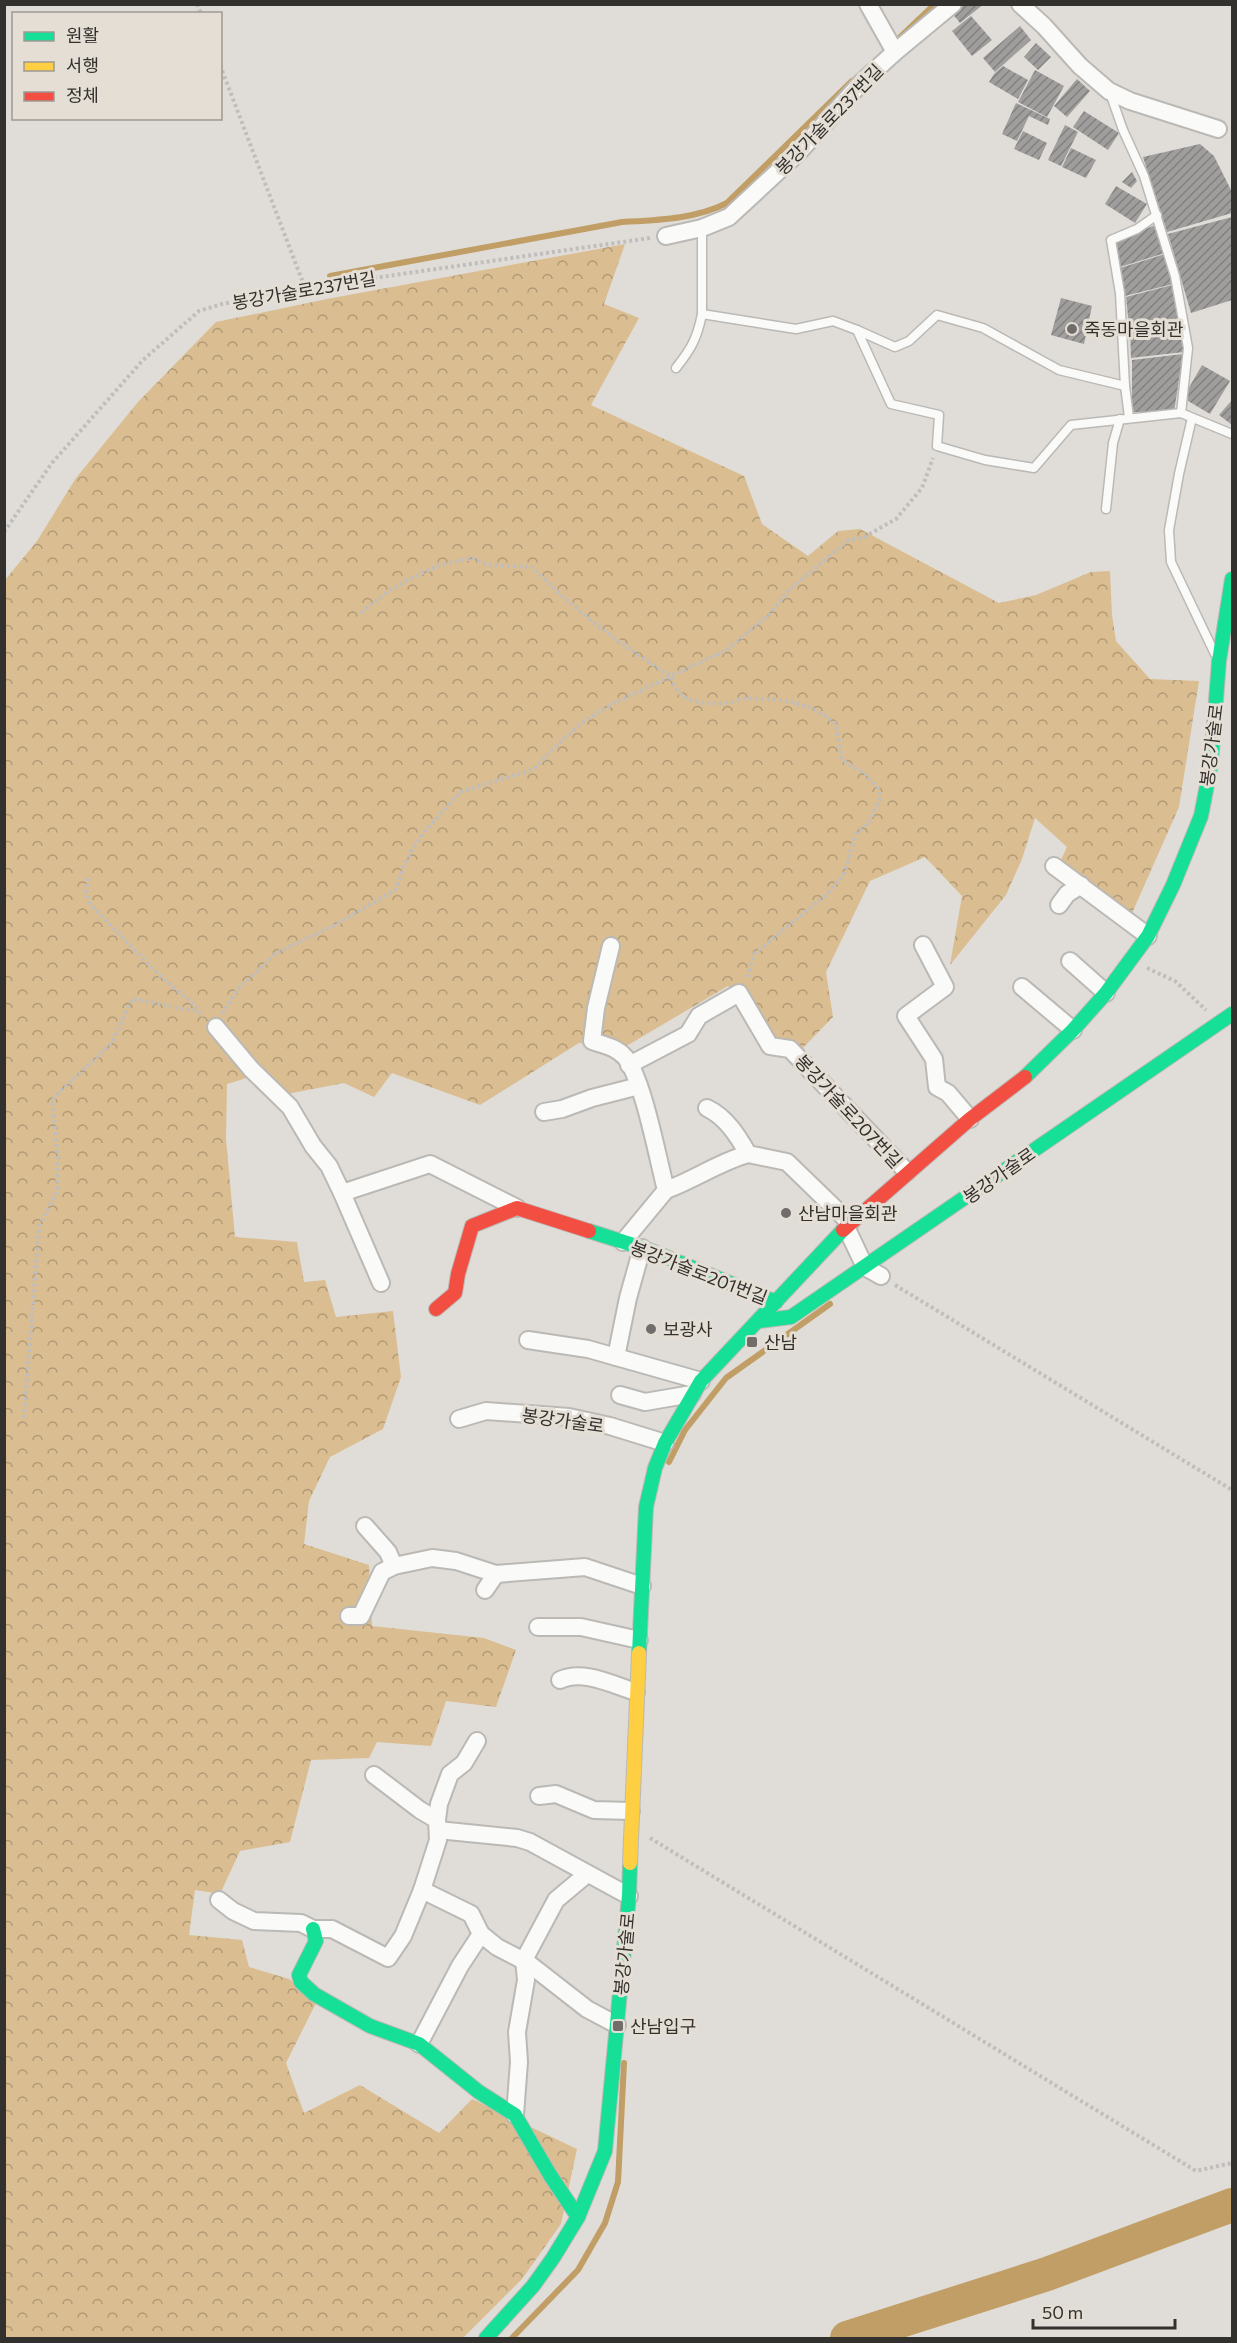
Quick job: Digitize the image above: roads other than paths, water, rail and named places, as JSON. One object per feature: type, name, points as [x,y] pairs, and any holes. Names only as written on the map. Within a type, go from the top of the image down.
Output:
[{"type":"street","points":[[868,4],[895,51]]},
{"type":"street","name":"봉강가술로237번길","points":[[666,236],[702,228],[729,217],[798,153],[861,83],[895,51],[953,4]]},
{"type":"street","points":[[1020,4],[1044,26],[1080,66],[1109,91],[1130,101],[1218,129]]},
{"type":"street","name":"봉강가술로","points":[[486,2338],[533,2286],[554,2258],[578,2217],[605,2151],[629,1896],[636,1692],[646,1507],[665,1443],[696,1387],[848,1225],[970,1119],[1025,1077],[1073,1030],[1106,993],[1148,936],[1173,885],[1201,816],[1211,764],[1218,661],[1233,579]]},
{"type":"street","points":[[1054,866],[1148,936]]},
{"type":"street","points":[[1059,905],[1067,894],[1081,885]]},
{"type":"street","points":[[923,945],[945,987],[906,1016],[934,1059],[937,1087],[948,1093],[970,1119]]},
{"type":"street","points":[[611,946],[596,1008],[592,1041],[616,1049],[628,1062],[639,1086],[666,1190],[692,1180],[729,1159],[748,1154],[787,1162],[848,1225],[872,1271]]},
{"type":"street","points":[[1070,961],[1106,993]]},
{"type":"street","points":[[1022,987],[1073,1030]]},
{"type":"street","name":"봉강가술로207번길","points":[[628,1062],[688,1034],[699,1016],[739,993],[770,1046],[790,1049],[907,1172]]},
{"type":"street","name":"봉강가술로","points":[[759,1321],[791,1317],[872,1271],[1233,1014]]},
{"type":"street","points":[[216,1027],[251,1069],[290,1107],[313,1146],[329,1166],[381,1283]]},
{"type":"street","points":[[544,1112],[562,1109],[592,1098],[639,1086]]},
{"type":"street","points":[[707,1108],[716,1113],[738,1135],[748,1154]]},
{"type":"street","name":"봉강가술로201번길","points":[[342,1193],[430,1164],[517,1208],[642,1248],[776,1302]]},
{"type":"street","name":"봉강가술로201번길","points":[[622,1242],[666,1190]]},
{"type":"street","points":[[436,1309],[455,1293],[472,1226],[517,1208]]},
{"type":"street","points":[[616,1357],[628,1298],[642,1248]]},
{"type":"street","points":[[528,1340],[588,1349],[696,1387]]},
{"type":"street","points":[[620,1395],[645,1402],[696,1387]]},
{"type":"street","name":"봉강가술로","points":[[459,1419],[486,1411],[569,1417],[610,1426],[665,1443]]},
{"type":"street","points":[[365,1526],[388,1552],[394,1566]]},
{"type":"street","points":[[349,1616],[361,1616],[382,1572],[394,1566],[432,1558],[456,1562],[496,1574],[585,1567],[642,1586]]},
{"type":"street","points":[[485,1590],[496,1574]]},
{"type":"street","points":[[538,1626],[581,1627],[639,1640]]},
{"type":"street","points":[[560,1680],[569,1676],[584,1676],[636,1692]]},
{"type":"street","points":[[219,1900],[233,1911],[254,1921],[301,1923],[313,1929],[332,1929],[388,1958],[402,1936],[422,1890],[438,1840],[439,1804],[450,1774],[464,1763],[477,1741]]},
{"type":"street","points":[[374,1775],[437,1825],[517,1838],[539,1846],[629,1896]]},
{"type":"street","points":[[540,1796],[556,1794],[594,1810],[631,1819]]},
{"type":"street","points":[[515,2115],[519,2062],[517,2032],[526,1980],[524,1960],[556,1900],[587,1874]]},
{"type":"street","points":[[422,1890],[471,1914],[481,1934],[497,1947],[524,1960],[587,2009],[617,2025]]},
{"type":"street","points":[[313,1929],[316,1941],[299,1975],[301,1982],[314,1994],[370,2026],[419,2044],[479,2092],[515,2115],[578,2217]]},
{"type":"street","points":[[419,2044],[460,1966],[481,1934]]},
{"type":"lane","points":[[1109,91],[1123,130],[1144,176],[1175,276],[1188,348],[1180,413]]},
{"type":"lane","points":[[1106,509],[1113,443],[1124,418],[1125,386],[1120,293],[1111,240],[1137,229],[1157,215]]},
{"type":"lane","points":[[676,368],[692,347],[702,314],[702,228]]},
{"type":"lane","points":[[702,314],[796,329],[833,321],[895,347],[909,341],[937,315],[983,328],[1059,370],[1125,386]]},
{"type":"lane","points":[[857,330],[891,404],[939,416],[937,446],[985,459],[1034,468],[1071,425],[1180,413],[1233,434]]},
{"type":"lane","points":[[1192,418],[1169,530],[1171,562],[1218,661]]},
{"type":"waterway","points":[[894,43],[935,4]]},
{"type":"waterway","points":[[330,276],[622,222],[689,216],[715,208],[727,203],[852,81]]},
{"type":"waterway","points":[[669,1462],[685,1430],[726,1378],[830,1304]]},
{"type":"waterway","points":[[512,2338],[578,2270],[605,2223],[618,2182],[624,2063]]},
{"type":"waterway","points":[[847,2338],[1047,2274],[1232,2205]]},
{"type":"place","name":"죽동마을회관","points":[[1072,329]]},
{"type":"place","name":"산남마을회관","points":[[786,1213]]},
{"type":"place","name":"보광사","points":[[651,1329]]},
{"type":"place","name":"산남","points":[[752,1342]]},
{"type":"place","name":"산남입구","points":[[618,2026]]}]
